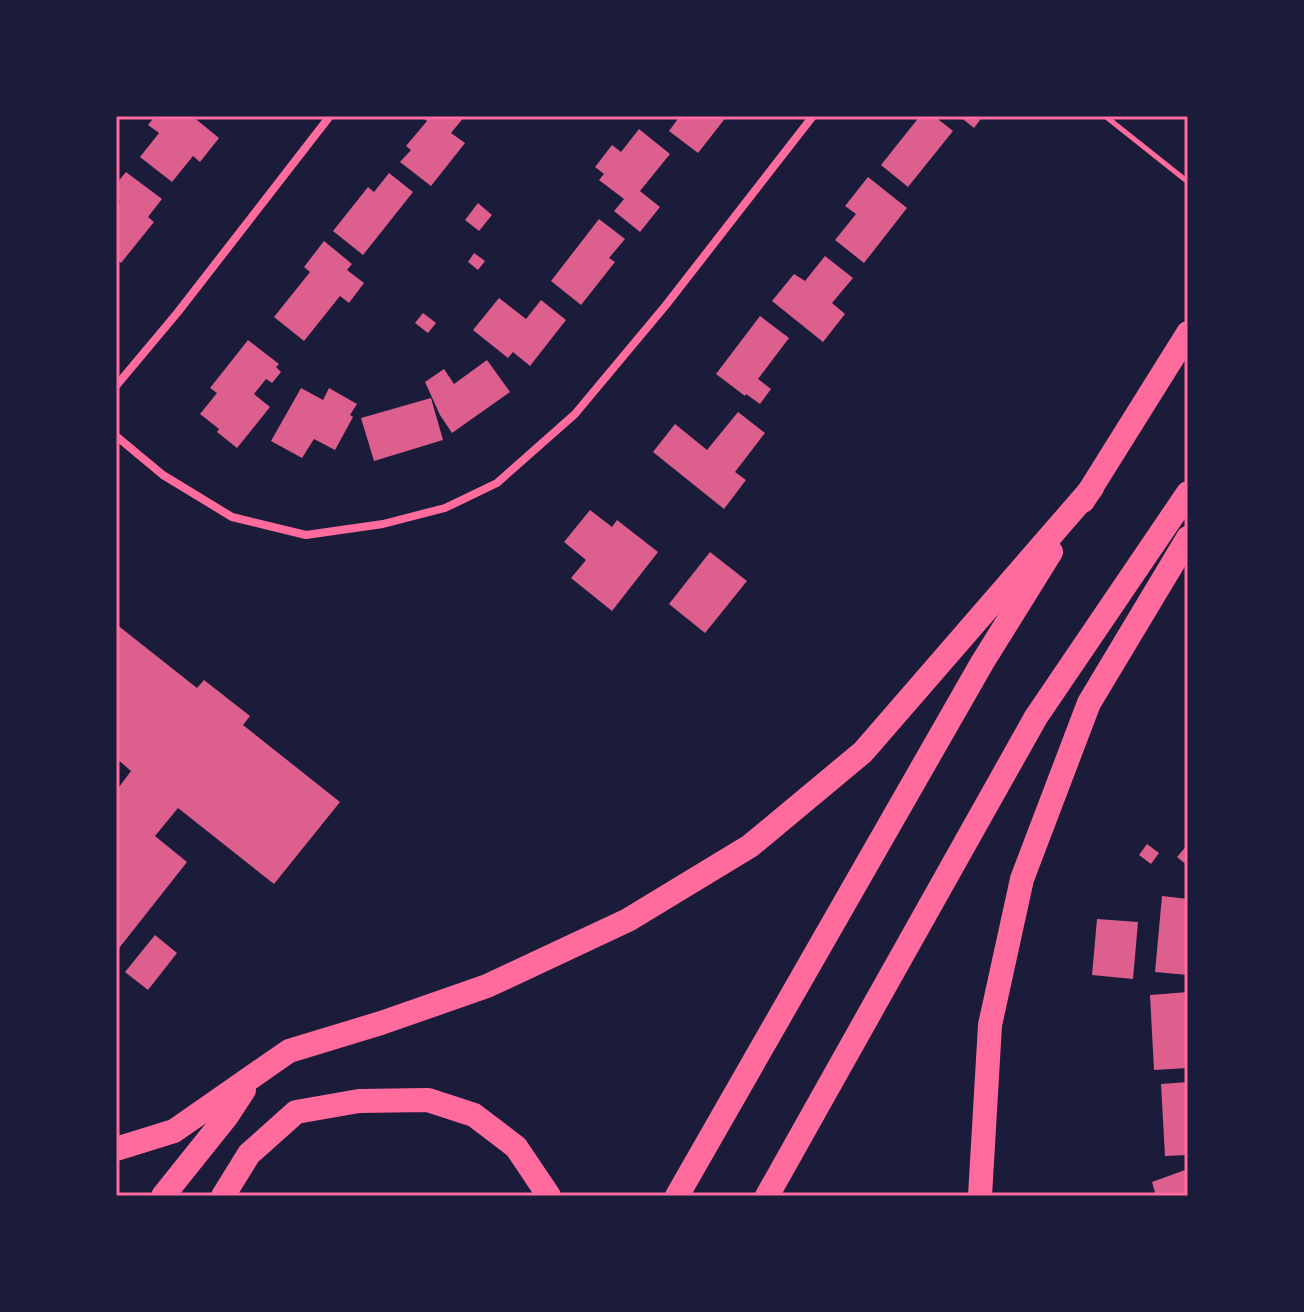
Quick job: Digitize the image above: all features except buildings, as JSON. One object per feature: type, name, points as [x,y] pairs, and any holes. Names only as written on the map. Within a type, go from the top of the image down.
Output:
[{"type":"highway","points":[[677,1196],[982,663],[1188,333]]},
{"type":"highway","points":[[116,1149],[174,1131],[289,1051],[487,986],[628,920],[750,846],[863,752],[1092,488]]},
{"type":"highway","points":[[767,1196],[1036,717],[1188,493]]},
{"type":"highway","points":[[980,1196],[990,1025],[1022,879],[1089,703],[1188,538]]},
{"type":"highway","points":[[163,1196],[227,1116],[252,1078]]},
{"type":"highway","points":[[223,1196],[249,1154],[296,1112],[359,1101],[428,1100],[474,1115],[516,1147],[549,1196]]},
{"type":"street","points":[[116,386],[178,312],[330,116]]},
{"type":"street","points":[[116,436],[163,475],[232,517],[306,535],[383,524],[445,508],[497,483],[575,414],[666,305],[813,116]]},
{"type":"path","points":[[1105,116],[1188,182]]}]
